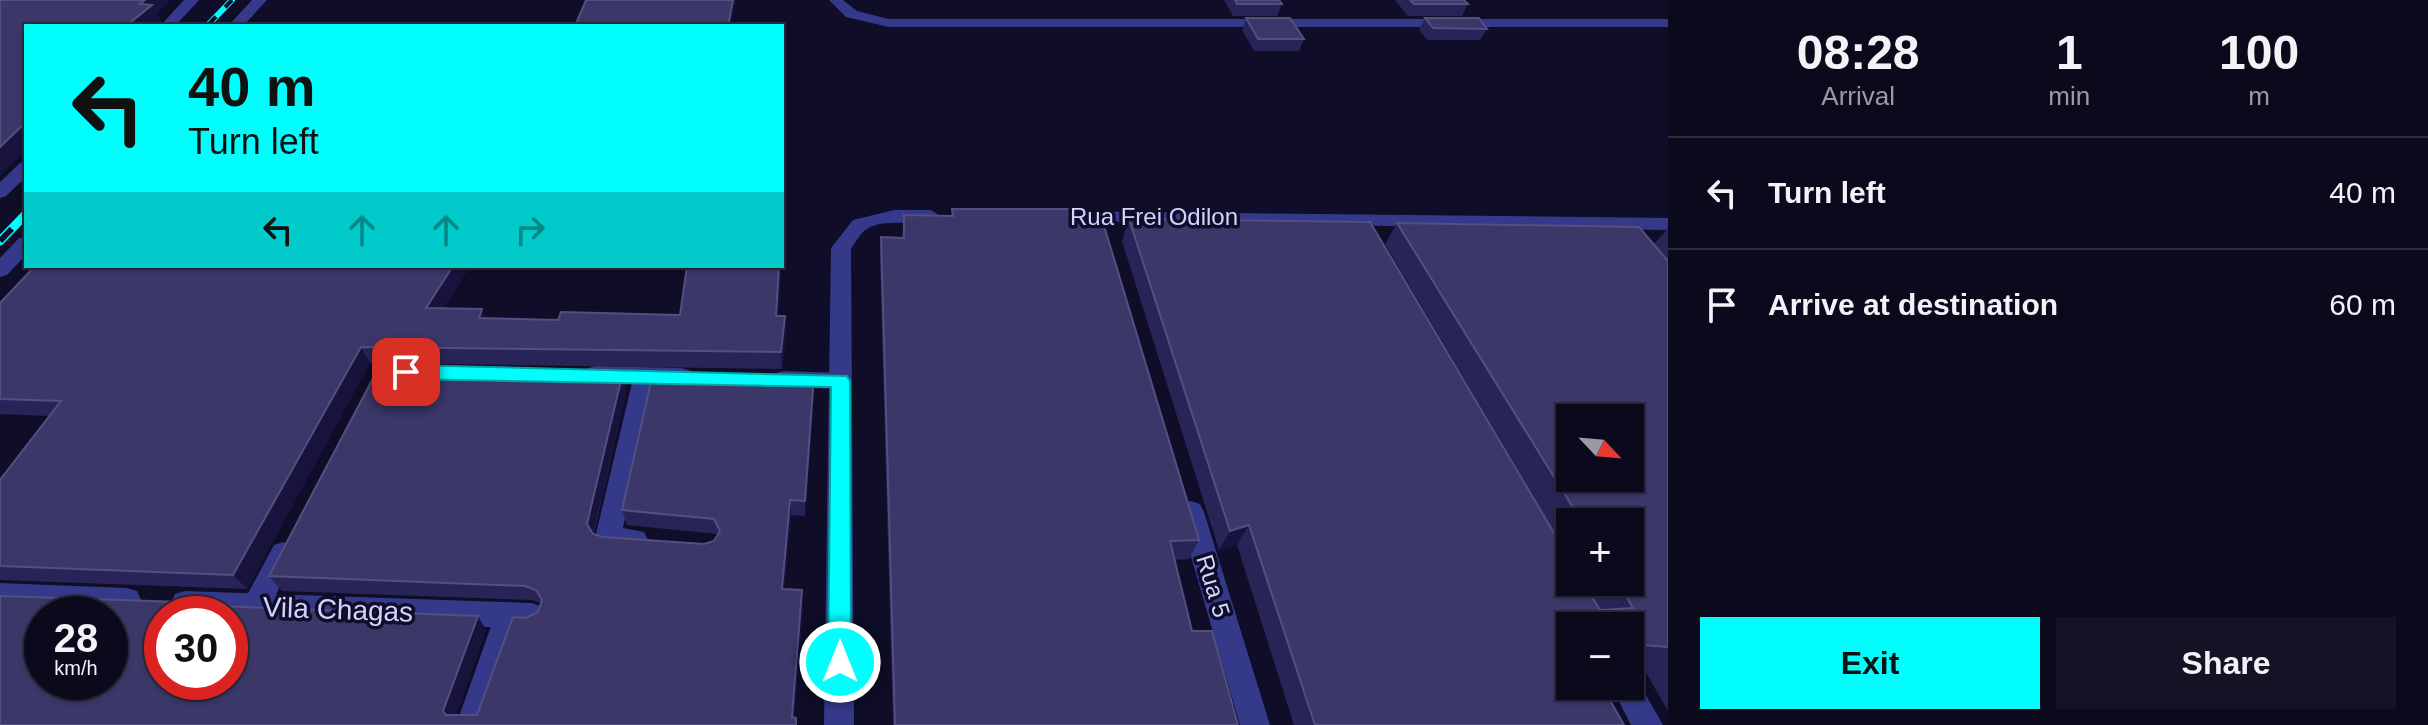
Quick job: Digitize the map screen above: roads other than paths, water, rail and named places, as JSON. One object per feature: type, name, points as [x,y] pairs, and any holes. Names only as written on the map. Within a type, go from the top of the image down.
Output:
[{"type":"street","points":[[169,24],[192,0]]},
{"type":"street","points":[[237,24],[260,0]]},
{"type":"street","points":[[836,0],[840,8],[856,16],[889,23],[1668,23]]},
{"type":"street","points":[[0,192],[24,169]]},
{"type":"street","points":[[839,725],[841,248],[860,224],[894,216],[958,216]]},
{"type":"street","name":"Rua Frei Odilon","points":[[1038,217],[1668,224]]},
{"type":"street","points":[[1102,217],[1111,247]]},
{"type":"street","points":[[1357,219],[1373,246]]},
{"type":"street","points":[[1615,224],[1633,245]]},
{"type":"street","points":[[0,270],[24,245]]},
{"type":"street","points":[[571,373],[705,377]]},
{"type":"street","points":[[645,375],[608,538],[665,542]]},
{"type":"street","points":[[766,378],[841,381]]},
{"type":"street","name":"Rua 5","points":[[1183,486],[1255,725]]},
{"type":"street","points":[[256,606],[292,537]]},
{"type":"street","name":"Vila Chagas","points":[[0,595],[520,616],[471,725]]},
{"type":"street","points":[[1633,700],[1648,725]]},
{"type":"railway","points":[[209,24],[232,0]]},
{"type":"railway","points":[[0,241],[24,216]]}]
